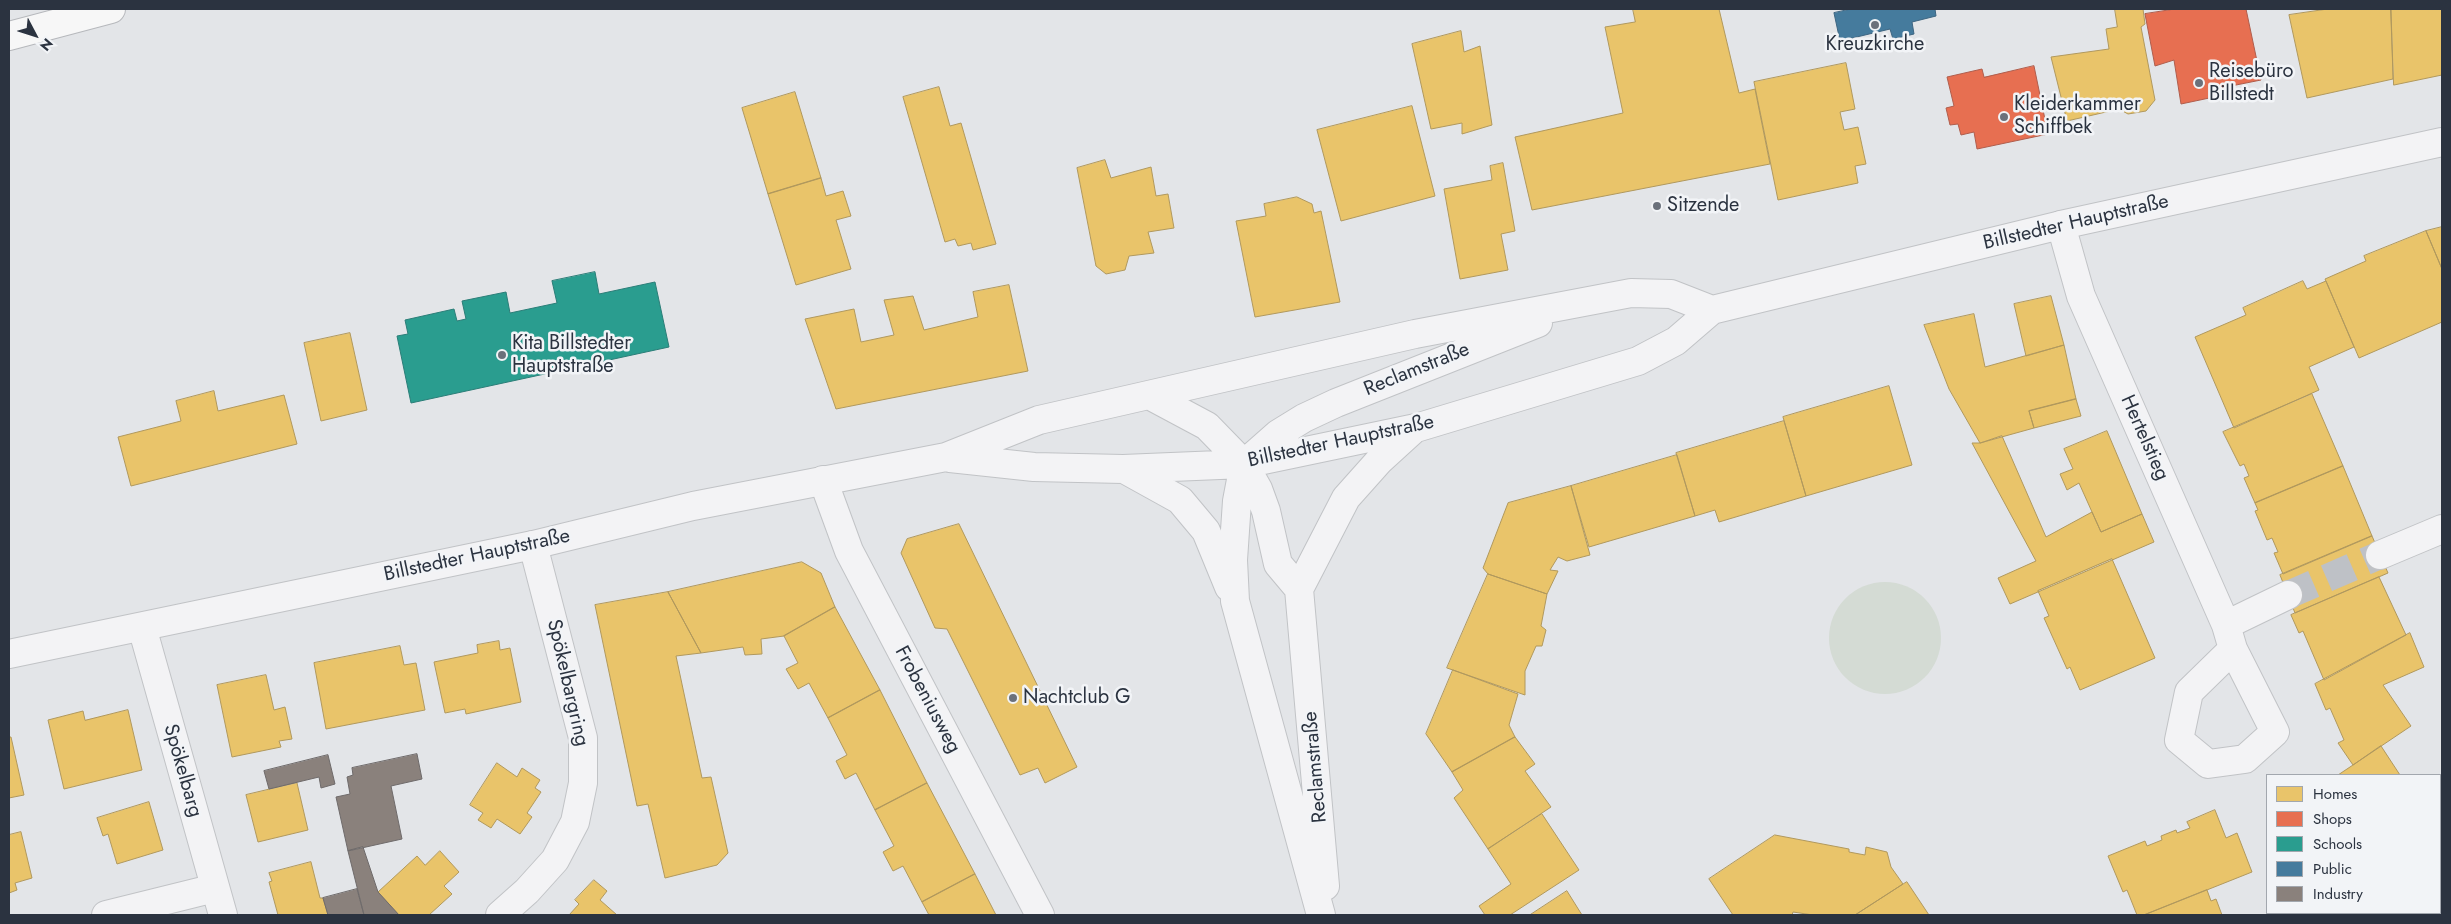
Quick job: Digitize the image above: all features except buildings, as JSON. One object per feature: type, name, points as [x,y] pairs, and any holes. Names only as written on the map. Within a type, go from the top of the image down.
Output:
[{"type":"highway","points":[[9,36],[111,9]]},
{"type":"street","name":"Billstedter Hauptstraße","points":[[946,458],[1034,467],[1123,469],[1244,464],[1416,428],[1638,362],[1676,341],[1712,310],[2061,225],[2442,142]]},
{"type":"street","name":"Hertelstieg","points":[[2061,225],[2081,296],[2230,637],[2288,595]]},
{"type":"street","name":"Billstedter Hauptstraße","points":[[9,654],[533,545],[693,506],[946,458],[1039,420],[1415,334],[1631,293],[1671,294],[1712,310]]},
{"type":"street","name":"Reclamstraße","points":[[1321,915],[1233,590],[1234,534],[1244,464],[1278,434],[1336,403],[1602,298]]},
{"type":"street","points":[[1149,395],[1207,426],[1244,464],[1258,489],[1266,511],[1278,564],[1299,589],[1346,498],[1378,461],[1416,428]]},
{"type":"street","name":"Reclamstraße","points":[[1123,469],[1180,500],[1206,531],[1235,601]]},
{"type":"street","name":"Frobeniusweg","points":[[823,480],[849,551],[1040,915]]},
{"type":"street","points":[[2380,555],[2442,529]]},
{"type":"street","name":"Spökelbargring","points":[[500,915],[527,891],[555,860],[575,822],[583,783],[583,738],[533,545]]},
{"type":"street","name":"Reclamstraße","points":[[1299,589],[1304,618],[1328,915]]},
{"type":"street","name":"Spökelbarg","points":[[142,627],[223,915]]},
{"type":"street","points":[[106,915],[215,888]]},
{"type":"shaded area","points":[[1885,582],[1907,586],[1925,598],[1937,616],[1941,638],[1937,660],[1925,678],[1907,690],[1885,694],[1863,690],[1845,678],[1833,660],[1829,638],[1833,616],[1845,598],[1863,586]]},
{"type":"tunnel","points":[[2288,595],[2380,555]]},
{"type":"place","name":"Kreuzkirche","points":[[1875,25]]},
{"type":"place","name":"Reisebüro Billstedt","points":[[2199,83]]},
{"type":"place","name":"Kleiderkammer Schiffbek","points":[[2004,117]]},
{"type":"place","name":"Sitzende","points":[[1657,206]]},
{"type":"place","name":"Kita Billstedter Hauptstraße","points":[[502,355]]},
{"type":"place","name":"Nachtclub G","points":[[1013,698]]}]
